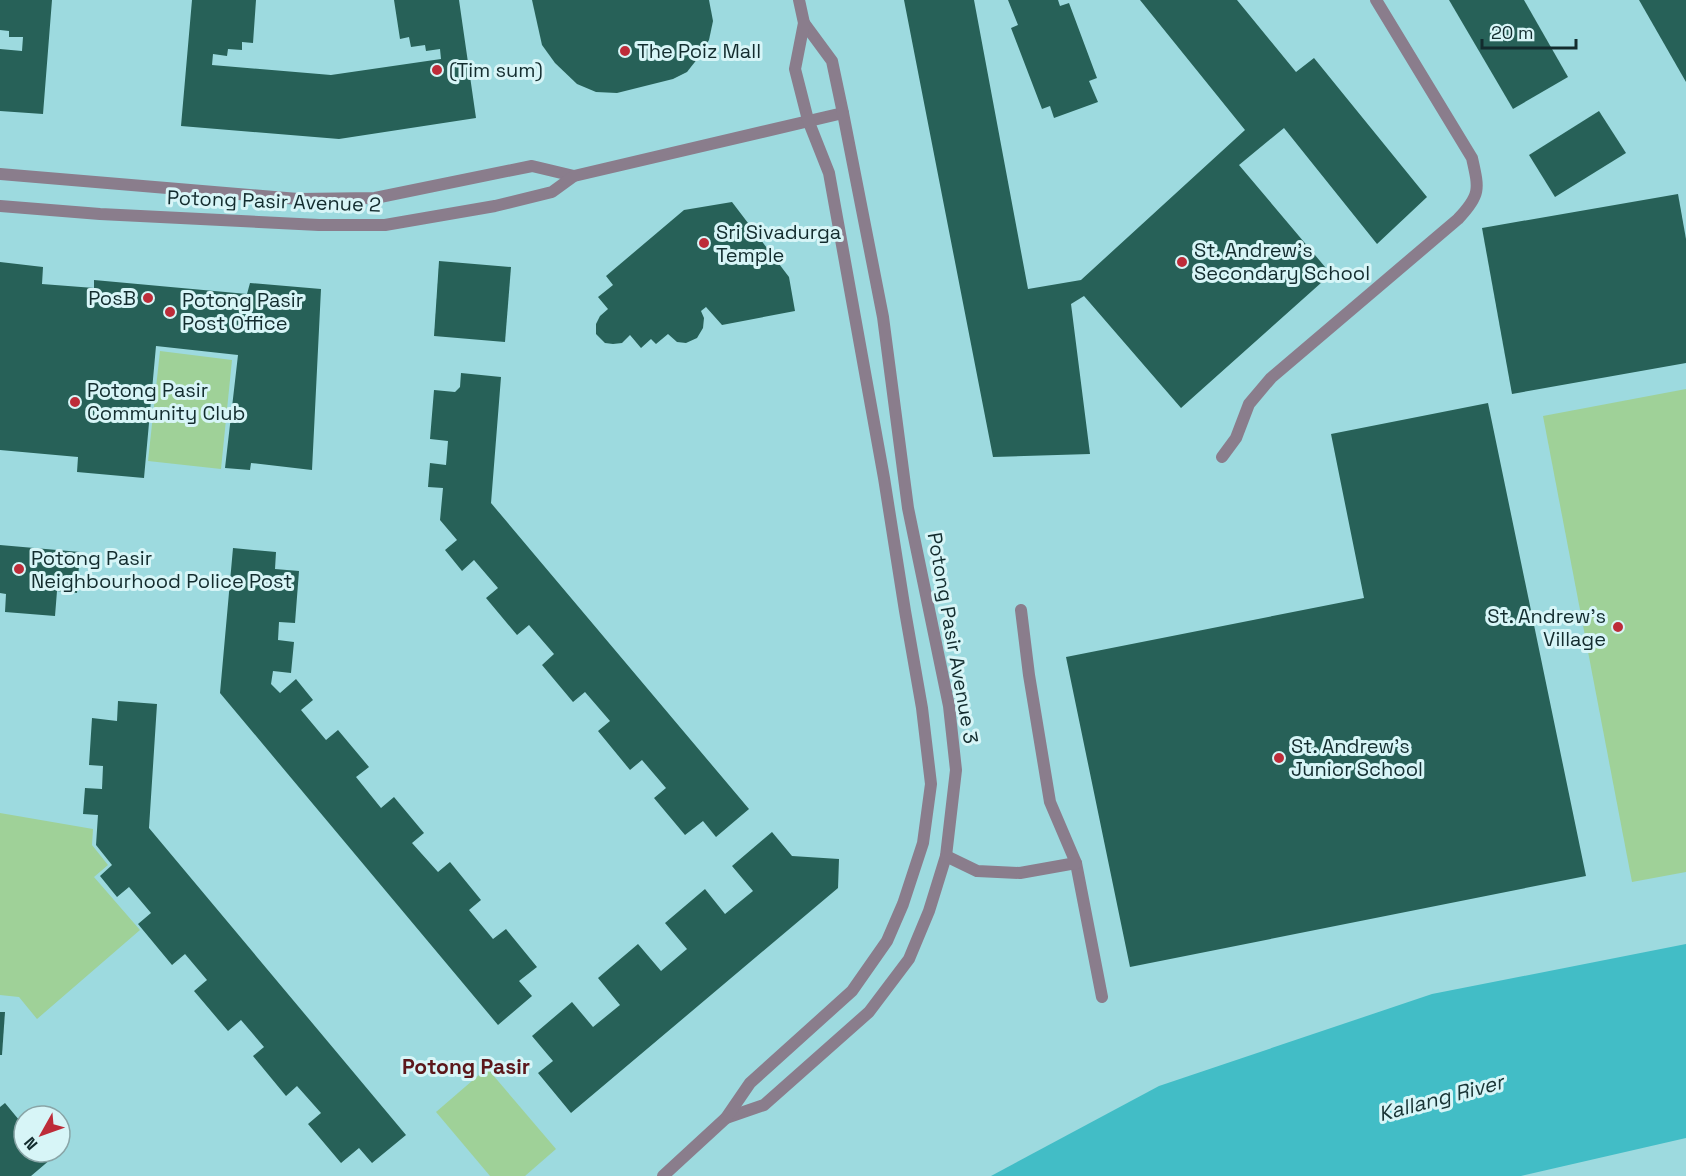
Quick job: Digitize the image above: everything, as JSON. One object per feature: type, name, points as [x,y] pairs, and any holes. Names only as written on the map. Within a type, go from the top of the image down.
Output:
[{"type":"street","points":[[799,0],[804,23]]},
{"type":"street","points":[[1222,457],[1236,438],[1249,404],[1271,378],[1458,219],[1473,203],[1478,186],[1472,158],[1376,0]]},
{"type":"street","name":"Potong Pasir Avenue 3","points":[[726,1118],[764,1105],[869,1012],[909,958],[929,911],[946,856],[956,770],[950,706],[908,508],[883,317],[843,112],[832,61],[804,23]]},
{"type":"street","name":"Potong Pasir Avenue 3","points":[[663,1176],[726,1118],[750,1083],[852,991],[887,941],[903,904],[923,843],[931,784],[922,708],[904,611],[889,508],[829,173],[808,120],[795,69],[804,23]]},
{"type":"street","name":"Potong Pasir Avenue 2","points":[[0,206],[100,214],[320,225],[385,225],[495,206],[552,192],[574,176],[843,112]]},
{"type":"street","name":"Potong Pasir Avenue 2","points":[[0,174],[298,199],[375,198],[532,166],[574,176]]},
{"type":"street","points":[[1021,610],[1050,802],[1077,863],[1102,997]]},
{"type":"street","points":[[946,856],[977,871],[1020,873],[1077,863]]},
{"type":"green space","points":[[160,351],[232,360],[221,469],[148,461]]},
{"type":"green space","points":[[1686,389],[1686,872],[1632,882],[1543,416]]},
{"type":"green space","points":[[0,813],[93,829],[92,845],[108,865],[94,877],[140,930],[37,1019],[19,997],[0,995]]},
{"type":"green space","points":[[487,1068],[556,1149],[525,1176],[490,1176],[436,1112]]},
{"type":"water","name":"Kallang River","points":[[1686,944],[1686,1138],[1521,1176],[991,1176],[1159,1086],[1432,994]]},
{"type":"building","points":[[0,0],[52,0],[43,114],[0,111],[0,49],[22,51],[23,37],[9,37],[9,31],[0,30]]},
{"type":"building","points":[[192,0],[256,0],[253,43],[242,42],[242,50],[228,49],[227,56],[213,54],[212,65],[331,75],[441,59],[440,49],[426,51],[425,45],[411,47],[409,37],[400,39],[394,0],[459,0],[476,118],[339,139],[181,126]]},
{"type":"building","name":"The Poiz Mall","points":[[532,0],[709,0],[713,21],[709,40],[687,72],[673,79],[617,93],[596,92],[577,84],[555,63],[542,45]]},
{"type":"building","points":[[904,0],[974,0],[1028,289],[1081,280],[1245,130],[1140,0],[1237,0],[1296,72],[1314,58],[1427,197],[1377,244],[1284,128],[1239,165],[1331,274],[1181,408],[1084,296],[1071,304],[1090,454],[993,457]]},
{"type":"building","points":[[1008,0],[1058,0],[1060,6],[1069,3],[1097,78],[1089,81],[1098,102],[1054,118],[1050,106],[1042,109],[1011,28],[1018,25]]},
{"type":"building","points":[[1449,0],[1524,0],[1568,77],[1513,109]]},
{"type":"building","points":[[1639,0],[1686,0],[1686,82]]},
{"type":"building","points":[[1599,111],[1626,153],[1555,197],[1529,155]]},
{"type":"building","points":[[1678,194],[1686,239],[1686,363],[1512,394],[1482,228]]},
{"type":"building","name":"Sri Sivadurga Temple","points":[[732,202],[789,277],[795,311],[722,325],[706,307],[701,311],[704,318],[703,328],[697,338],[686,343],[677,342],[668,334],[656,344],[651,339],[641,348],[630,335],[622,343],[605,343],[596,334],[596,324],[600,316],[608,309],[598,297],[613,285],[606,276],[684,210]]},
{"type":"building","points":[[439,261],[511,267],[505,342],[434,336]]},
{"type":"building","name":"Potong Pasir Community Club","points":[[0,262],[43,267],[42,284],[94,288],[94,280],[247,294],[250,283],[321,289],[312,470],[251,463],[250,470],[225,468],[238,355],[156,346],[144,478],[77,472],[78,457],[0,450]]},
{"type":"building","points":[[461,373],[501,377],[491,503],[749,809],[716,837],[703,821],[685,835],[654,798],[666,788],[642,760],[630,770],[598,731],[610,721],[585,692],[573,702],[542,665],[554,654],[529,625],[517,635],[486,598],[498,588],[474,560],[462,571],[445,550],[457,540],[440,520],[443,488],[428,487],[430,463],[446,465],[448,441],[430,439],[434,390],[455,392],[460,387]]},
{"type":"building","points":[[1488,403],[1586,876],[1130,967],[1066,657],[1364,598],[1331,434]]},
{"type":"building","points":[[0,545],[80,552],[77,593],[57,591],[55,616],[5,612],[6,594],[0,593]]},
{"type":"building","points":[[233,548],[276,552],[275,569],[299,571],[295,623],[279,622],[278,640],[294,642],[291,673],[273,671],[271,684],[280,693],[296,679],[313,700],[301,710],[326,740],[338,730],[369,767],[356,777],[381,808],[394,797],[424,833],[412,843],[438,872],[450,862],[481,900],[469,910],[493,939],[506,929],[537,967],[519,981],[532,996],[498,1025],[220,693]]},
{"type":"building","points":[[118,701],[157,704],[149,828],[406,1135],[372,1163],[359,1148],[341,1163],[308,1124],[321,1113],[297,1086],[286,1096],[253,1056],[264,1047],[241,1020],[228,1031],[194,991],[207,980],[185,954],[172,965],[138,924],[151,913],[129,887],[117,897],[100,876],[112,865],[96,845],[98,815],[83,814],[85,788],[102,789],[103,766],[89,765],[92,718],[117,721]]},
{"type":"building","points":[[772,832],[792,856],[839,859],[838,888],[571,1113],[538,1073],[553,1061],[532,1036],[572,1002],[593,1027],[620,1005],[598,978],[638,944],[661,971],[687,949],[665,923],[705,889],[725,914],[753,891],[732,866]]},
{"type":"building","points":[[0,1012],[5,1012],[2,1055],[0,1055]]},
{"type":"building","points":[[5,1103],[12,1111],[12,1164],[45,1164],[31,1176],[0,1176],[0,1107]]},
{"type":"place","name":"The Poiz Mall","points":[[625,51]]},
{"type":"place","name":"(Tim sum)","points":[[437,70]]},
{"type":"place","name":"Sri Sivadurga Temple","points":[[704,243]]},
{"type":"place","name":"St. Andrew's Secondary School","points":[[1182,262]]},
{"type":"place","name":"PosB","points":[[148,298]]},
{"type":"place","name":"Potong Pasir Post Office","points":[[170,312]]},
{"type":"place","name":"Potong Pasir Community Club","points":[[75,402]]},
{"type":"place","name":"Potong Pasir Neighbourhood Police Post","points":[[19,569]]},
{"type":"place","name":"St. Andrew's Village","points":[[1618,627]]},
{"type":"place","name":"St. Andrew's Junior School","points":[[1279,758]]},
{"type":"district","name":"Potong Pasir","points":[[466,1067]]}]
